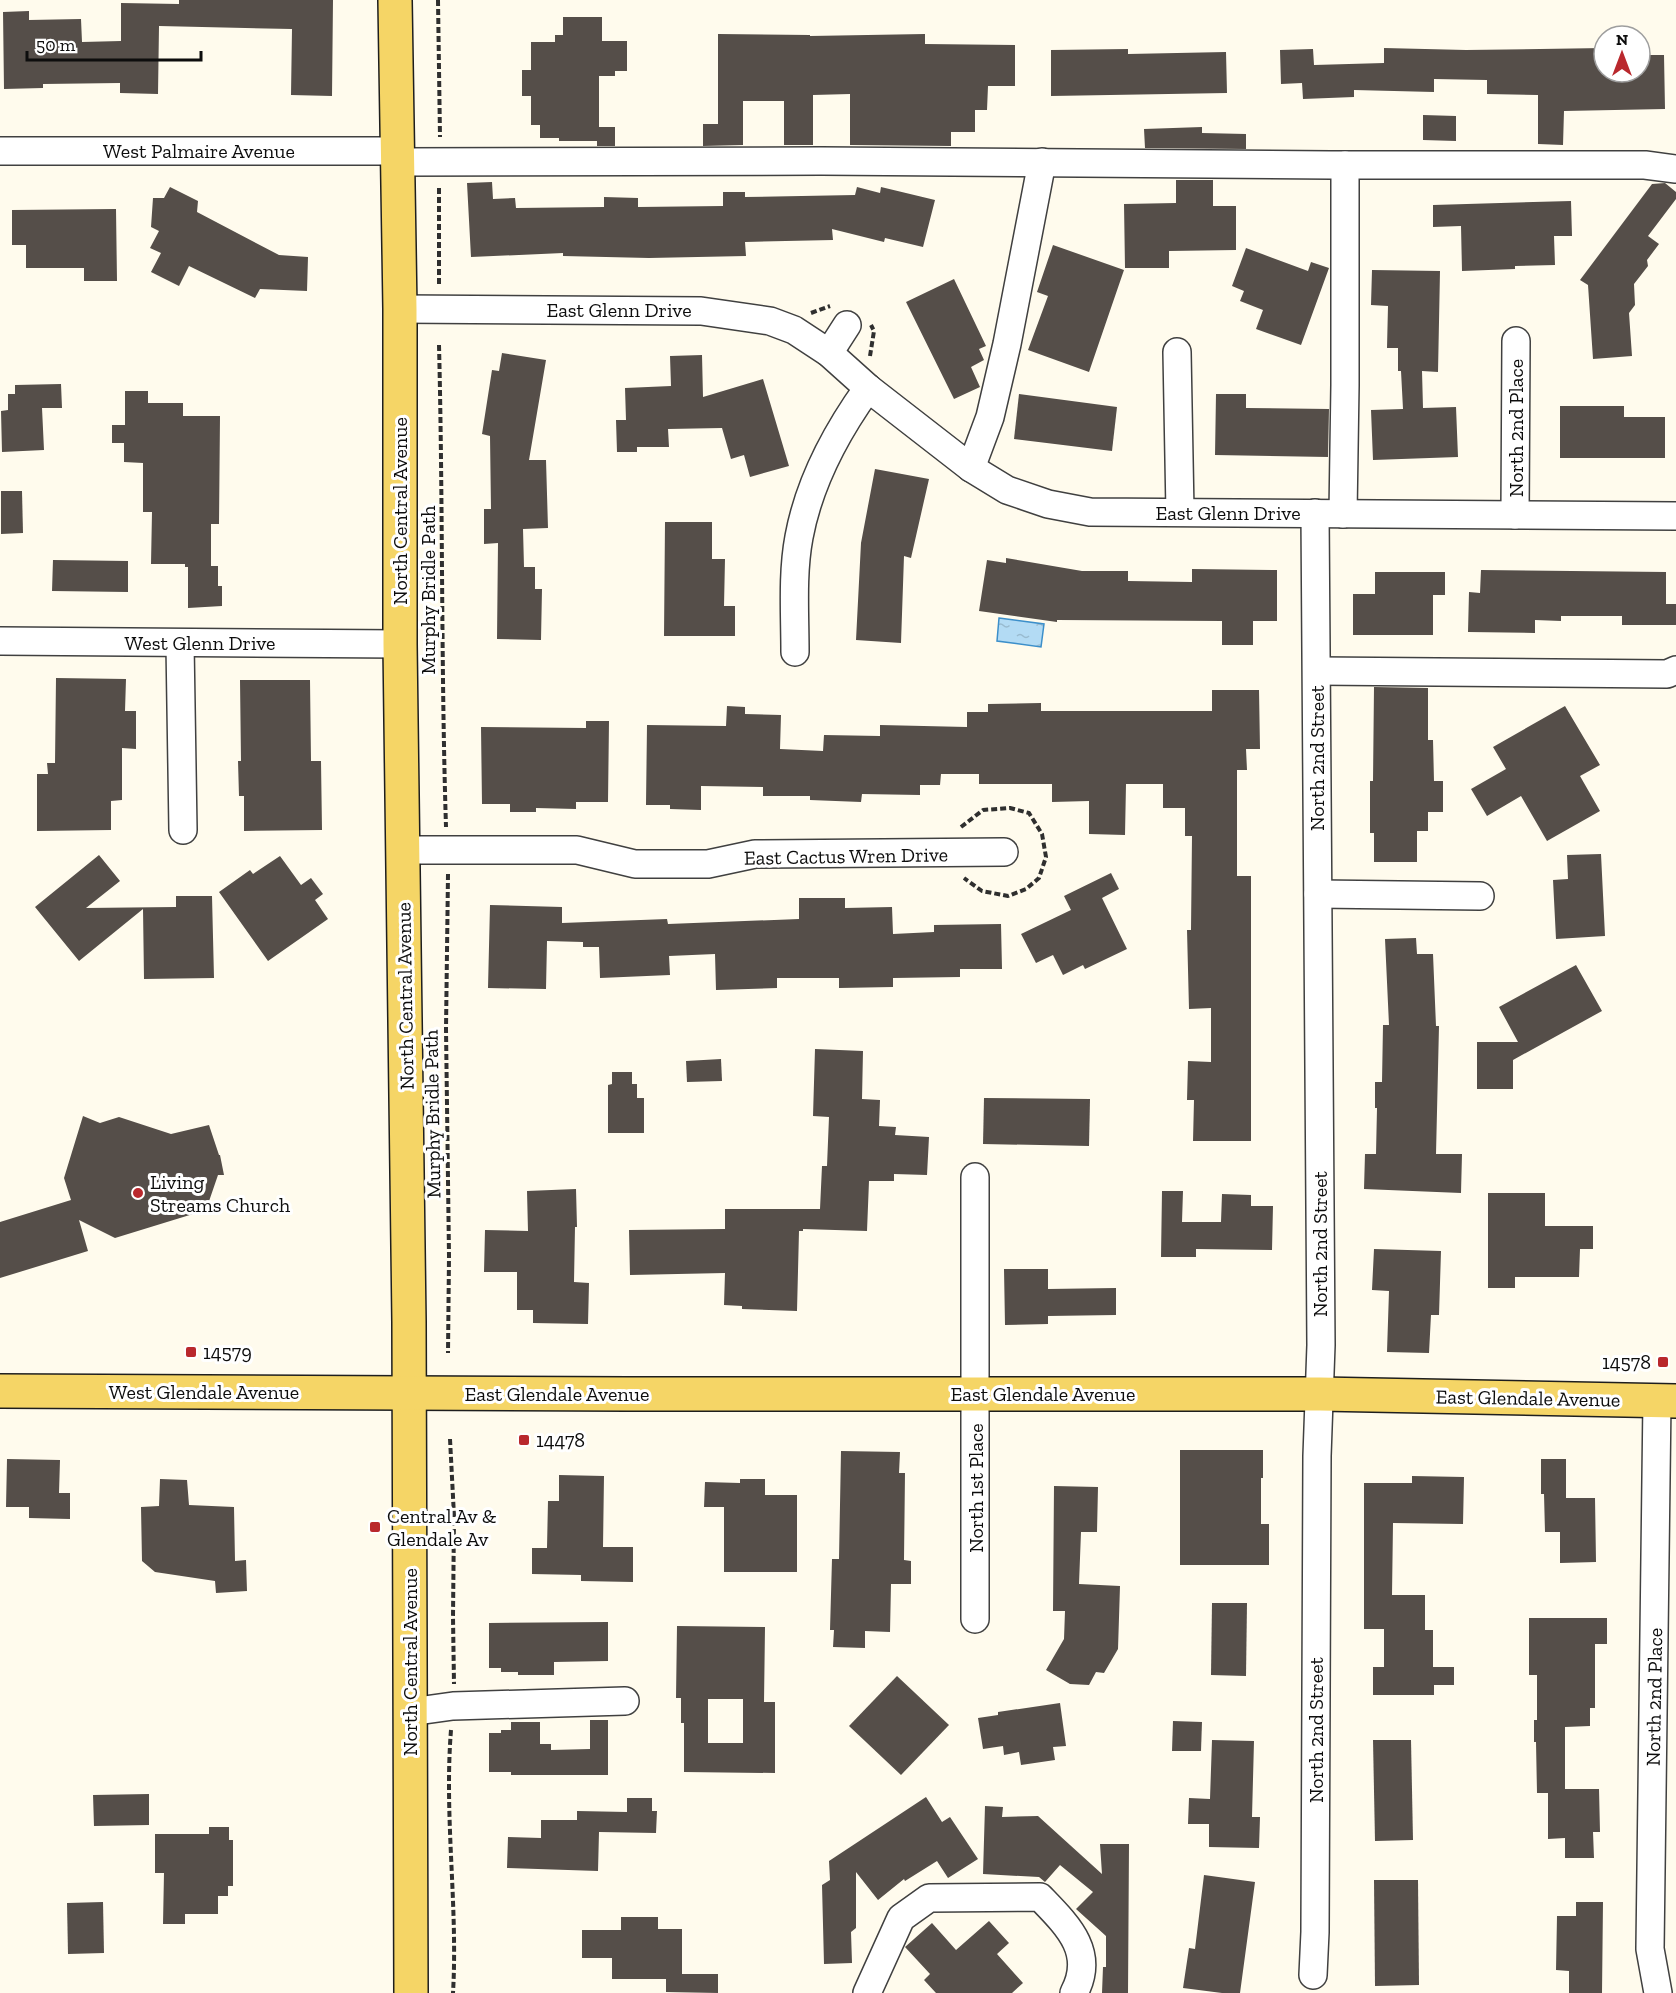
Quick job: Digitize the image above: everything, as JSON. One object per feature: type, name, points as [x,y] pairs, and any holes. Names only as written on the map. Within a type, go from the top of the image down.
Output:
[{"type":"main road","name":"North Central Avenue","points":[[395,0],[400,309],[400,644],[409,1393],[411,1993]]},
{"type":"main road","name":"West Glendale Avenue","points":[[0,1391],[409,1393]]},
{"type":"main road","name":"East Glendale Avenue","points":[[409,1393],[1320,1394],[1667,1401]]},
{"type":"street","name":"West Palmaire Avenue","points":[[0,151],[398,157],[439,161],[1646,165],[1676,169]]},
{"type":"street","points":[[971,468],[990,417],[1008,344],[1042,162]]},
{"type":"street","points":[[1343,514],[1345,165]]},
{"type":"street","name":"East Glenn Drive","points":[[400,309],[701,311],[771,321],[794,330],[829,353],[868,387],[971,468],[1008,490],[1048,504],[1090,512],[1676,516]]},
{"type":"street","points":[[829,353],[847,325]]},
{"type":"street","name":"North 2nd Place","points":[[1515,514],[1516,341]]},
{"type":"street","points":[[1177,352],[1180,512]]},
{"type":"street","points":[[795,652],[795,590],[799,537],[815,481],[852,411],[868,387]]},
{"type":"street","name":"North 2nd Street","points":[[1313,1975],[1317,1468],[1320,1394],[1315,513]]},
{"type":"street","name":"West Glenn Drive","points":[[0,642],[400,644]]},
{"type":"street","points":[[180,644],[183,830]]},
{"type":"street","points":[[1317,671],[1667,674],[1676,670]]},
{"type":"street","name":"East Cactus Wren Drive","points":[[403,850],[578,850],[635,864],[708,864],[755,854],[1004,852]]},
{"type":"street","points":[[1318,894],[1480,896]]},
{"type":"street","name":"North 1st Place","points":[[975,1177],[977,1394],[975,1619]]},
{"type":"street","name":"North 2nd Place","points":[[1658,1993],[1650,1949],[1667,1401]]},
{"type":"street","points":[[410,1712],[453,1706],[625,1701]]},
{"type":"street","points":[[867,1993],[901,1918],[929,1898],[996,1897],[1040,1897],[1068,1927],[1082,1956],[1081,1979],[1074,1993]]},
{"type":"path","name":"Murphy Bridle Path","points":[[439,345],[446,827],[451,830]]},
{"type":"path","name":"Murphy Bridle Path","points":[[448,874],[446,1029],[448,1353]]},
{"type":"water","points":[[999,618],[1044,624],[1041,647],[997,641]]},
{"type":"building","points":[[179,0],[333,0],[332,96],[291,95],[292,29],[159,26],[158,94],[120,93],[120,83],[43,84],[43,88],[4,89],[3,12],[29,11],[29,20],[81,19],[82,42],[121,41],[121,3],[179,4]]},
{"type":"building","points":[[563,17],[602,17],[602,41],[627,41],[627,71],[615,71],[615,76],[599,76],[599,127],[615,127],[615,146],[597,146],[597,141],[559,141],[559,138],[540,138],[540,125],[531,125],[531,96],[522,96],[522,70],[531,70],[531,42],[555,42],[555,35],[563,35]]},
{"type":"building","points":[[718,34],[810,36],[925,34],[925,44],[1015,45],[1015,86],[988,86],[987,110],[975,110],[975,132],[951,132],[951,146],[850,145],[850,94],[813,95],[813,145],[784,145],[784,101],[743,101],[743,145],[703,146],[703,124],[718,124]]},
{"type":"building","points":[[1384,48],[1466,50],[1592,48],[1592,84],[1652,84],[1652,55],[1664,55],[1665,109],[1564,111],[1563,145],[1538,144],[1538,95],[1487,94],[1487,80],[1434,79],[1434,92],[1354,90],[1354,97],[1303,99],[1302,83],[1281,84],[1280,50],[1313,49],[1314,65],[1384,63]]},
{"type":"building","points":[[1128,49],[1128,54],[1226,52],[1227,93],[1051,96],[1051,50]]},
{"type":"building","points":[[1423,115],[1456,116],[1456,141],[1423,140]]},
{"type":"building","points":[[1202,127],[1202,133],[1246,134],[1246,149],[1145,148],[1144,129]]},
{"type":"building","points":[[1176,180],[1213,180],[1213,206],[1236,206],[1236,250],[1169,251],[1169,268],[1125,268],[1124,204],[1176,203]]},
{"type":"building","points":[[492,182],[493,199],[515,198],[516,208],[604,207],[604,197],[638,198],[638,207],[723,206],[723,192],[745,192],[745,197],[855,195],[857,187],[880,193],[881,187],[935,200],[923,247],[885,238],[884,242],[832,229],[833,240],[745,242],[746,256],[649,258],[563,256],[563,253],[471,257],[467,183]]},
{"type":"building","points":[[1665,183],[1676,192],[1676,199],[1648,236],[1659,244],[1647,260],[1648,266],[1634,284],[1635,305],[1629,313],[1632,356],[1593,359],[1588,285],[1580,280],[1652,184]]},
{"type":"building","points":[[170,187],[198,201],[197,212],[279,255],[308,257],[307,291],[260,289],[255,298],[189,266],[179,286],[151,272],[161,253],[150,248],[159,231],[151,227],[153,198],[164,198]]},
{"type":"building","points":[[1571,201],[1572,236],[1554,236],[1555,265],[1462,271],[1461,226],[1433,227],[1433,205]]},
{"type":"building","points":[[116,209],[117,281],[84,281],[84,268],[26,268],[26,245],[12,245],[12,210]]},
{"type":"building","points":[[1053,245],[1124,270],[1089,372],[1028,350],[1048,296],[1037,292]]},
{"type":"building","points":[[1246,248],[1308,271],[1311,262],[1329,268],[1301,345],[1256,329],[1263,310],[1240,301],[1244,291],[1232,286]]},
{"type":"building","points":[[1372,270],[1440,271],[1438,372],[1422,371],[1423,408],[1456,407],[1458,457],[1373,460],[1371,410],[1403,409],[1401,371],[1398,371],[1398,348],[1387,348],[1388,306],[1371,305]]},
{"type":"building","points":[[954,279],[986,346],[979,349],[984,360],[971,367],[980,387],[954,399],[906,302]]},
{"type":"building","points":[[502,353],[546,360],[529,460],[546,460],[548,528],[523,529],[524,567],[535,567],[535,589],[542,589],[541,640],[497,639],[498,543],[484,544],[484,509],[491,509],[490,436],[482,434],[492,370],[499,371]]},
{"type":"building","points":[[702,355],[703,397],[763,379],[789,466],[750,477],[744,455],[731,459],[722,428],[668,429],[669,447],[637,447],[637,452],[617,452],[616,420],[626,420],[625,388],[671,386],[670,356]]},
{"type":"building","points":[[61,384],[62,408],[42,408],[44,450],[2,452],[1,411],[8,410],[8,394],[15,394],[15,385]]},
{"type":"building","points":[[125,391],[148,391],[148,403],[183,403],[183,416],[220,416],[219,524],[211,524],[211,566],[218,566],[218,586],[222,586],[222,606],[188,608],[188,567],[185,567],[185,564],[151,564],[152,512],[143,512],[143,463],[124,462],[124,443],[112,443],[112,425],[125,425]]},
{"type":"building","points":[[1019,394],[1117,407],[1112,451],[1014,439]]},
{"type":"building","points":[[1216,394],[1246,394],[1246,408],[1329,409],[1328,457],[1215,455]]},
{"type":"building","points":[[1560,406],[1624,406],[1624,417],[1665,417],[1665,458],[1560,458]]},
{"type":"building","points":[[875,469],[929,479],[911,558],[904,556],[901,643],[856,640],[861,543]]},
{"type":"building","points":[[1,491],[22,491],[23,533],[1,534]]},
{"type":"building","points":[[665,522],[712,522],[712,559],[725,559],[724,606],[735,606],[735,636],[664,636]]},
{"type":"building","points":[[1006,558],[1082,571],[1128,571],[1128,581],[1192,582],[1192,569],[1277,570],[1277,621],[1253,621],[1253,645],[1222,645],[1222,621],[1057,620],[1057,622],[979,611],[987,560],[1006,563]]},
{"type":"building","points":[[53,560],[128,561],[128,592],[52,591]]},
{"type":"building","points":[[1481,570],[1666,572],[1666,604],[1676,604],[1676,625],[1622,625],[1622,616],[1561,616],[1561,621],[1535,620],[1535,633],[1468,632],[1469,592],[1480,593]]},
{"type":"building","points":[[1375,572],[1445,572],[1445,595],[1433,595],[1433,635],[1353,635],[1353,594],[1375,594]]},
{"type":"building","points":[[56,678],[126,679],[125,711],[136,711],[136,749],[122,748],[122,800],[111,801],[111,830],[37,831],[37,774],[48,774],[47,763],[55,763]]},
{"type":"building","points":[[240,680],[310,680],[311,761],[321,761],[322,830],[244,831],[244,796],[239,796],[238,761],[241,761]]},
{"type":"building","points":[[1374,687],[1428,688],[1428,740],[1433,740],[1434,781],[1443,781],[1443,812],[1428,812],[1428,831],[1417,831],[1417,862],[1374,862],[1374,833],[1370,833],[1370,781],[1373,781]]},
{"type":"building","points":[[1212,690],[1259,690],[1260,749],[1246,749],[1247,770],[1237,770],[1237,876],[1251,876],[1251,1141],[1193,1141],[1194,1100],[1187,1100],[1188,1061],[1211,1062],[1211,1008],[1189,1009],[1187,930],[1191,930],[1192,836],[1185,836],[1185,808],[1163,808],[1163,784],[1126,784],[1125,835],[1089,834],[1089,801],[1052,802],[1052,784],[979,784],[979,774],[941,774],[940,785],[920,785],[920,795],[862,794],[861,802],[810,800],[810,796],[763,796],[763,787],[701,786],[701,810],[670,809],[670,805],[646,805],[647,725],[726,726],[727,706],[745,707],[745,714],[781,715],[780,749],[823,751],[824,735],[880,736],[880,725],[967,727],[967,712],[988,712],[988,704],[1041,703],[1041,711],[1212,711]]},
{"type":"building","points":[[1565,706],[1600,765],[1580,776],[1600,811],[1547,841],[1521,796],[1487,816],[1471,789],[1506,769],[1493,747]]},
{"type":"building","points":[[586,721],[609,721],[608,802],[576,802],[576,809],[536,808],[536,812],[510,812],[510,804],[482,804],[481,727],[586,728]]},
{"type":"building","points":[[1601,854],[1605,936],[1556,939],[1553,880],[1568,879],[1567,855]]},
{"type":"building","points":[[99,855],[120,881],[86,908],[176,907],[176,896],[212,896],[214,978],[144,979],[143,909],[79,961],[35,907]]},
{"type":"building","points":[[280,856],[301,885],[311,878],[323,894],[315,900],[328,919],[268,961],[219,892],[250,870],[253,874]]},
{"type":"building","points":[[1111,873],[1119,889],[1102,898],[1127,949],[1085,969],[1083,965],[1063,975],[1053,955],[1036,963],[1021,934],[1071,910],[1064,896]]},
{"type":"building","points":[[799,898],[845,898],[845,908],[892,907],[893,934],[934,932],[934,925],[1001,924],[1002,969],[960,969],[960,977],[893,978],[893,987],[839,988],[839,978],[777,978],[777,988],[716,990],[715,954],[669,956],[670,975],[600,978],[599,947],[583,947],[583,942],[547,941],[546,989],[488,988],[490,905],[562,907],[562,923],[667,919],[668,924],[799,919]]},
{"type":"building","points":[[1416,938],[1417,954],[1433,954],[1436,1026],[1439,1026],[1436,1154],[1462,1154],[1461,1193],[1364,1189],[1365,1154],[1376,1154],[1375,1082],[1382,1082],[1383,1025],[1389,1025],[1385,939]]},
{"type":"building","points":[[1576,965],[1602,1011],[1513,1060],[1513,1089],[1477,1089],[1477,1042],[1518,1042],[1499,1007]]},
{"type":"building","points":[[815,1049],[863,1051],[862,1099],[880,1100],[879,1126],[896,1127],[895,1135],[929,1137],[927,1175],[894,1174],[894,1181],[869,1181],[867,1231],[803,1229],[799,1231],[797,1311],[742,1309],[742,1306],[724,1305],[725,1273],[630,1275],[629,1230],[725,1229],[725,1209],[820,1209],[822,1166],[827,1166],[829,1117],[813,1116]]},
{"type":"building","points":[[721,1059],[722,1081],[687,1082],[686,1061]]},
{"type":"building","points":[[612,1072],[632,1072],[632,1084],[637,1084],[637,1098],[644,1098],[644,1133],[608,1133],[608,1085],[612,1084]]},
{"type":"building","points":[[984,1098],[1090,1099],[1089,1146],[983,1144]]},
{"type":"building","name":"Living Streams Church","points":[[83,1116],[100,1123],[119,1117],[171,1134],[209,1125],[220,1155],[224,1175],[218,1175],[206,1210],[115,1238],[79,1220],[88,1251],[0,1278],[0,1222],[71,1200],[64,1178]]},
{"type":"building","points":[[576,1189],[577,1227],[575,1227],[574,1282],[589,1283],[588,1324],[533,1323],[533,1310],[517,1310],[517,1272],[484,1272],[485,1230],[528,1231],[527,1191]]},
{"type":"building","points":[[1162,1191],[1183,1191],[1182,1222],[1221,1222],[1222,1194],[1251,1195],[1251,1206],[1273,1206],[1272,1250],[1196,1249],[1196,1257],[1161,1257]]},
{"type":"building","points":[[1488,1193],[1545,1193],[1545,1226],[1593,1226],[1593,1249],[1580,1249],[1579,1277],[1515,1277],[1515,1288],[1488,1288]]},
{"type":"building","points":[[1374,1249],[1441,1251],[1439,1315],[1431,1315],[1429,1353],[1387,1352],[1389,1291],[1372,1290]]},
{"type":"building","points":[[1004,1269],[1048,1269],[1048,1289],[1116,1288],[1116,1315],[1048,1316],[1048,1324],[1005,1325]]},
{"type":"building","points":[[1180,1450],[1263,1450],[1261,1524],[1269,1524],[1269,1565],[1180,1565]]},
{"type":"building","points":[[841,1451],[900,1452],[899,1473],[905,1473],[904,1560],[911,1561],[911,1584],[891,1584],[890,1632],[865,1631],[865,1648],[833,1647],[834,1630],[830,1630],[832,1559],[839,1559]]},
{"type":"building","points":[[7,1459],[60,1460],[59,1493],[70,1493],[70,1519],[29,1518],[29,1507],[6,1507]]},
{"type":"building","points":[[1541,1459],[1566,1459],[1566,1498],[1595,1498],[1596,1562],[1560,1563],[1560,1532],[1545,1532],[1544,1494],[1541,1494]]},
{"type":"building","points":[[559,1475],[604,1476],[603,1547],[633,1547],[633,1582],[581,1581],[581,1575],[532,1574],[532,1548],[547,1548],[548,1501],[559,1501]]},
{"type":"building","points":[[1412,1476],[1464,1477],[1463,1524],[1393,1523],[1392,1595],[1425,1595],[1425,1630],[1433,1630],[1433,1667],[1454,1667],[1454,1685],[1434,1685],[1434,1695],[1373,1695],[1373,1667],[1384,1667],[1384,1629],[1364,1629],[1364,1483],[1412,1483]]},
{"type":"building","points":[[160,1479],[187,1480],[189,1505],[234,1507],[235,1561],[246,1560],[247,1591],[216,1593],[215,1581],[155,1572],[142,1561],[141,1507],[159,1506]]},
{"type":"building","points":[[740,1479],[765,1479],[765,1495],[797,1495],[797,1572],[724,1572],[724,1507],[704,1507],[705,1482],[740,1483]]},
{"type":"building","points":[[1054,1486],[1098,1487],[1097,1532],[1081,1532],[1079,1584],[1120,1586],[1118,1649],[1104,1673],[1096,1672],[1089,1685],[1070,1684],[1046,1670],[1064,1639],[1065,1611],[1053,1611]]},
{"type":"building","points":[[1212,1603],[1247,1603],[1246,1676],[1211,1675]]},
{"type":"building","points":[[1529,1618],[1607,1618],[1607,1644],[1595,1644],[1595,1708],[1590,1708],[1590,1726],[1565,1727],[1565,1789],[1599,1789],[1600,1832],[1593,1832],[1594,1858],[1565,1858],[1565,1838],[1548,1839],[1548,1793],[1537,1793],[1534,1720],[1537,1720],[1537,1675],[1529,1675]]},
{"type":"building","points":[[608,1622],[608,1661],[554,1662],[554,1675],[518,1675],[518,1672],[501,1672],[501,1668],[489,1668],[489,1623]]},
{"type":"building","points":[[677,1626],[765,1627],[764,1702],[775,1702],[775,1773],[684,1772],[684,1723],[681,1723],[681,1698],[676,1698]],"holes":[[[708,1699],[743,1699],[743,1743],[708,1743]]]},
{"type":"building","points":[[897,1676],[949,1725],[901,1775],[849,1726]]},
{"type":"building","points":[[1060,1703],[1066,1746],[1053,1747],[1055,1760],[1021,1765],[1019,1752],[1004,1755],[1003,1746],[983,1749],[978,1718],[998,1715],[998,1712]]},
{"type":"building","points":[[590,1720],[608,1720],[608,1775],[511,1775],[511,1772],[489,1772],[489,1733],[511,1730],[511,1722],[540,1722],[540,1744],[551,1744],[551,1750],[590,1749]]},
{"type":"building","points":[[1173,1721],[1202,1722],[1201,1751],[1172,1751]]},
{"type":"building","points":[[1212,1740],[1254,1741],[1252,1817],[1260,1817],[1259,1848],[1209,1847],[1209,1824],[1188,1824],[1189,1798],[1210,1799]]},
{"type":"building","points":[[1373,1740],[1411,1740],[1413,1840],[1375,1841]]},
{"type":"building","points":[[149,1794],[149,1825],[94,1826],[93,1795]]},
{"type":"building","points":[[926,1797],[942,1822],[950,1817],[978,1859],[948,1878],[937,1861],[905,1881],[904,1879],[878,1900],[856,1872],[856,1928],[851,1932],[852,1963],[824,1964],[822,1885],[830,1880],[829,1861]]},
{"type":"building","points":[[627,1798],[652,1798],[652,1811],[657,1811],[656,1833],[599,1832],[598,1871],[507,1868],[508,1837],[541,1838],[541,1820],[577,1820],[577,1811],[627,1812]]},
{"type":"building","points":[[985,1806],[1003,1807],[1002,1817],[1038,1816],[1102,1874],[1100,1844],[1129,1844],[1128,1993],[1102,1993],[1103,1967],[1106,1967],[1106,1936],[1076,1909],[1093,1892],[1060,1865],[1045,1882],[1039,1877],[983,1874]]},
{"type":"building","points":[[209,1827],[229,1827],[229,1840],[233,1840],[233,1886],[228,1886],[228,1896],[218,1896],[218,1914],[185,1914],[185,1924],[163,1924],[164,1873],[155,1873],[155,1834],[209,1834]]},
{"type":"building","points":[[1204,1875],[1255,1882],[1240,1993],[1183,1988],[1189,1948],[1195,1949]]},
{"type":"building","points":[[1374,1880],[1418,1880],[1419,1985],[1375,1986]]},
{"type":"building","points":[[103,1902],[104,1953],[68,1954],[67,1903]]},
{"type":"building","points":[[1576,1902],[1603,1902],[1602,1993],[1569,1993],[1569,1971],[1556,1970],[1557,1916],[1576,1916]]},
{"type":"building","points":[[621,1917],[658,1917],[658,1929],[682,1929],[682,1974],[718,1974],[718,1993],[666,1992],[666,1979],[612,1979],[612,1958],[582,1958],[582,1930],[621,1930]]},
{"type":"building","points":[[989,1921],[1009,1943],[997,1954],[1023,1983],[1012,1993],[936,1993],[924,1980],[930,1974],[905,1947],[932,1923],[956,1950]]},
{"type":"place","name":"Living Streams Church","points":[[138,1193]]},
{"type":"place","name":"14579","points":[[191,1352]]},
{"type":"place","name":"14578","points":[[1663,1362]]},
{"type":"place","name":"14478","points":[[524,1440]]},
{"type":"place","name":"Central Av & Glendale Av","points":[[375,1527]]}]
